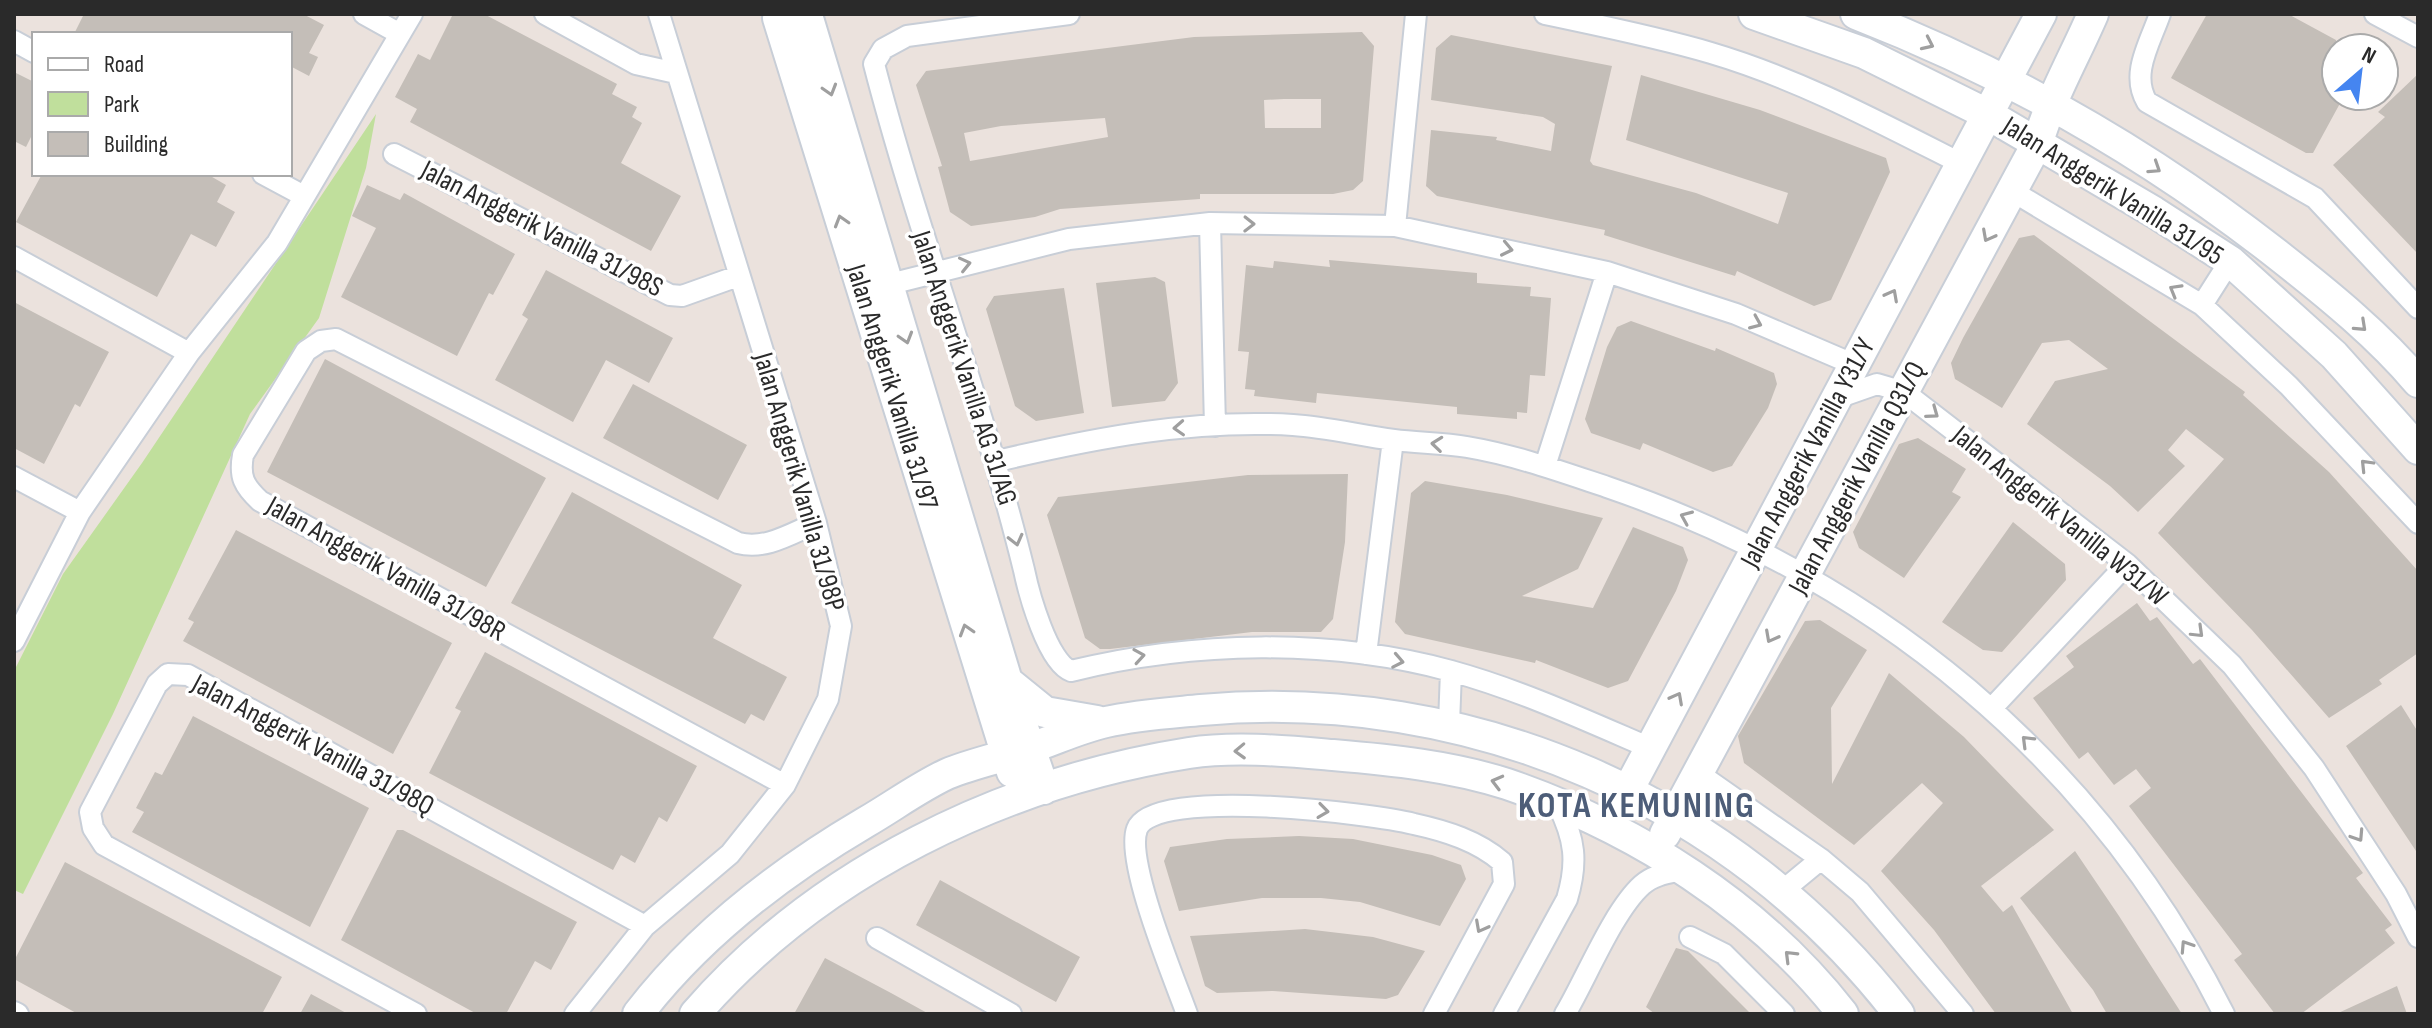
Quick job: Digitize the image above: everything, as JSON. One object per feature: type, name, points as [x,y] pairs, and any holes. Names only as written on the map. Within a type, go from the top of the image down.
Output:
[{"type":"street","points":[[364,14],[400,34]]},
{"type":"street","points":[[14,641],[80,512],[189,353],[277,243],[412,14]]},
{"type":"street","points":[[545,14],[636,64],[676,73]]},
{"type":"street","name":"Jalan Anggerik Vanilla 31/98P","points":[[575,1014],[645,926],[730,854],[785,785],[828,699],[841,626],[816,523],[659,14]]},
{"type":"street","name":"Jalan Anggerik Vanilla AG 31/AG","points":[[1069,14],[907,36],[883,49],[874,64],[932,272],[997,461],[1026,581],[1053,656],[1063,668],[1071,671],[1143,655],[1271,647],[1366,654]]},
{"type":"street","points":[[1395,226],[1416,14]]},
{"type":"street","points":[[1545,14],[1713,54],[1784,79],[1962,164]]},
{"type":"street","name":"Jalan Anggerik Vanilla 31/95","points":[[1754,14],[1864,53],[1989,115],[2230,261],[2334,355],[2418,449]]},
{"type":"street","name":"Jalan Anggerik Vanilla 31/95","points":[[1856,14],[2008,79],[2108,136],[2237,222],[2314,284],[2418,382]]},
{"type":"street","name":"Jalan Anggerik Vanilla Q31/Q","points":[[1655,852],[2038,142],[2050,102],[2071,66],[2093,14]]},
{"type":"street","points":[[2160,14],[2140,72],[2139,89],[2147,102],[2315,198],[2418,308]]},
{"type":"street","points":[[2375,14],[2418,37]]},
{"type":"street","name":"Jalan Anggerik Vanilla 31/97","points":[[791,15],[890,284],[998,693]]},
{"type":"street","name":"Jalan Anggerik Vanilla 31/97","points":[[791,15],[998,693],[1033,793]]},
{"type":"street","points":[[1976,66],[2019,47],[2038,20]]},
{"type":"street","name":"Jalan Anggerik Vanilla Y31/Y","points":[[1609,827],[2038,20]]},
{"type":"street","points":[[14,41],[32,51]]},
{"type":"street","points":[[2071,66],[2072,90],[2108,136]]},
{"type":"street","name":"Jalan Anggerik Vanilla 31/98S","points":[[394,154],[670,295],[682,296],[738,276]]},
{"type":"street","points":[[267,176],[304,196]]},
{"type":"street","points":[[2012,191],[2202,305],[2289,386],[2418,523]]},
{"type":"street","points":[[1210,223],[1215,426]]},
{"type":"street","points":[[890,284],[1069,239],[1210,223],[1395,226],[1607,272],[1736,314],[1855,365]]},
{"type":"street","points":[[14,257],[189,353]]},
{"type":"street","points":[[2202,305],[2230,261]]},
{"type":"street","points":[[1545,466],[1607,272]]},
{"type":"street","name":"Jalan Anggerik Vanilla 31/98R","points":[[785,785],[260,501],[245,487],[240,472],[243,455],[306,351],[321,341],[336,339],[738,543],[752,546],[768,544],[816,523]]},
{"type":"street","points":[[1837,398],[1877,384],[1904,392]]},
{"type":"street","name":"Jalan Anggerik Vanilla W31/W","points":[[1904,392],[2127,564],[2232,665],[2314,768],[2396,894],[2418,937]]},
{"type":"street","points":[[997,461],[1104,436],[1215,426],[1294,425],[1393,440],[1468,447],[1545,466],[1646,501],[1757,548],[1806,573],[1905,638],[1993,707],[2056,773],[2150,890],[2202,971],[2224,1014]]},
{"type":"street","points":[[1393,440],[1366,654],[1451,671],[1554,707],[1650,748]]},
{"type":"street","points":[[14,477],[80,512]]},
{"type":"street","points":[[1993,707],[2127,564]]},
{"type":"street","points":[[1449,724],[1451,671]]},
{"type":"street","name":"Jalan Anggerik Vanilla 31/98Q","points":[[416,1014],[104,845],[93,828],[90,812],[157,684],[168,674],[188,675],[645,926]]},
{"type":"street","points":[[947,775],[974,742],[998,693],[1074,720],[1105,722],[1239,707],[1292,707],[1449,724],[1534,748],[1674,816],[1805,911],[1899,1014]]},
{"type":"street","points":[[638,1014],[688,958],[764,890],[836,840],[947,775],[1105,722]]},
{"type":"street","points":[[695,1014],[766,944],[832,892],[907,847],[1033,793],[1126,765],[1192,753],[1254,751],[1434,767],[1505,784],[1609,827],[1655,852],[1731,903],[1786,951],[1843,1014]]},
{"type":"street","points":[[1698,773],[1821,859],[1860,892],[1963,1014]]},
{"type":"street","points":[[1187,1014],[1159,939],[1133,845],[1137,825],[1145,819],[1183,810],[1237,803],[1305,808],[1413,823],[1483,846],[1502,862],[1504,884],[1434,1014]]},
{"type":"street","points":[[1504,1014],[1567,899],[1573,879],[1576,856],[1572,832],[1558,805]]},
{"type":"street","points":[[1781,892],[1821,859]]},
{"type":"street","points":[[1565,1014],[1623,910],[1642,885],[1657,876],[1682,870]]},
{"type":"street","points":[[1690,937],[1724,954],[1784,1014]]},
{"type":"street","points":[[877,938],[1011,1014]]},
{"type":"green space","points":[[376,114],[366,168],[319,318],[250,414],[113,714],[23,894],[14,890],[14,671],[63,574],[142,463]]},
{"type":"building","points":[[84,14],[303,14],[324,25],[309,53],[318,57],[309,76],[292,67],[292,32],[75,32]]},
{"type":"building","points":[[453,14],[484,14],[617,84],[612,94],[637,107],[632,117],[642,123],[621,163],[681,196],[651,251],[410,122],[417,109],[395,97],[418,54],[430,60]]},
{"type":"building","points":[[2207,14],[2288,14],[2321,32],[2320,112],[2335,112],[2313,153],[2306,153],[2171,78]]},
{"type":"building","points":[[1362,32],[1374,46],[1363,181],[1353,190],[1333,194],[1200,194],[1200,199],[1060,209],[1035,217],[971,226],[950,212],[938,167],[942,166],[916,85],[926,71],[1194,37]],"holes":[[[1321,99],[1321,128],[1265,128],[1264,100]],[[1105,118],[1108,137],[970,161],[964,133],[1001,126]]]},
{"type":"building","points":[[1451,35],[1612,66],[1590,161],[1593,165],[1696,193],[1778,224],[1788,193],[1626,140],[1641,75],[1760,110],[1886,158],[1890,172],[1831,300],[1814,306],[1737,271],[1735,276],[1604,235],[1605,230],[1437,196],[1426,186],[1431,130],[1497,137],[1496,140],[1551,151],[1555,124],[1543,117],[1431,100],[1436,48]]},
{"type":"building","points":[[14,72],[32,81],[32,135],[26,147],[14,141]]},
{"type":"building","points":[[2418,74],[2418,254],[2333,165],[2385,117],[2378,112],[2400,112],[2400,91]]},
{"type":"building","points":[[41,176],[210,176],[226,185],[217,202],[235,212],[216,247],[191,234],[157,297],[16,222]]},
{"type":"building","points":[[367,185],[400,200],[404,193],[515,254],[493,295],[489,293],[457,356],[341,297],[376,228],[352,216]]},
{"type":"building","points":[[2034,235],[2245,392],[2243,395],[2329,472],[2418,571],[2418,653],[2379,680],[2382,684],[2329,718],[2252,630],[2158,533],[2224,459],[2186,429],[2168,450],[2185,466],[2138,512],[2110,486],[2027,424],[2055,381],[2108,369],[2069,340],[2042,343],[2002,408],[1955,379],[1951,363],[1963,338],[2019,238]]},
{"type":"building","points":[[1329,260],[1477,273],[1477,283],[1531,287],[1530,296],[1551,298],[1545,376],[1530,375],[1527,413],[1517,412],[1517,419],[1457,414],[1457,407],[1317,393],[1316,403],[1254,396],[1255,390],[1245,389],[1249,352],[1238,351],[1246,265],[1273,268],[1274,261],[1330,267]]},
{"type":"building","points":[[546,270],[673,338],[649,383],[606,360],[573,422],[495,380],[528,319],[522,315]]},
{"type":"building","points":[[1155,277],[1165,282],[1178,383],[1165,401],[1112,407],[1096,283]]},
{"type":"building","points":[[1064,288],[1084,413],[1036,421],[1015,406],[986,309],[994,296]]},
{"type":"building","points":[[14,302],[109,352],[80,407],[75,404],[44,464],[14,448]]},
{"type":"building","points":[[1631,321],[1715,351],[1716,348],[1774,373],[1777,384],[1768,408],[1732,466],[1713,472],[1643,443],[1640,450],[1591,433],[1585,419],[1607,347],[1617,327]]},
{"type":"building","points":[[325,359],[546,478],[486,587],[267,472]]},
{"type":"building","points":[[633,384],[747,445],[718,500],[603,438]]},
{"type":"building","points":[[1918,438],[1966,469],[1952,492],[1961,497],[1904,578],[1859,548],[1853,532],[1899,444]]},
{"type":"building","points":[[1348,474],[1345,542],[1333,619],[1321,632],[1252,632],[1110,649],[1100,649],[1085,638],[1047,515],[1058,497],[1248,475]]},
{"type":"building","points":[[1425,481],[1507,495],[1603,518],[1578,569],[1522,596],[1593,608],[1633,527],[1683,547],[1688,560],[1676,591],[1628,681],[1608,688],[1536,660],[1535,663],[1405,634],[1395,622],[1411,493]]},
{"type":"building","points":[[572,492],[742,585],[713,638],[787,677],[764,721],[751,714],[745,724],[511,603]]},
{"type":"building","points":[[2013,522],[2065,564],[2066,580],[2002,652],[1983,650],[1942,622]]},
{"type":"building","points":[[236,530],[452,643],[393,754],[183,641],[194,622],[188,619]]},
{"type":"building","points":[[2137,603],[2150,621],[2157,617],[2193,664],[2200,659],[2363,873],[2356,878],[2392,925],[2385,930],[2395,943],[2301,1014],[2275,1014],[2234,960],[2242,954],[2129,806],[2151,788],[2136,769],[2114,785],[2088,752],[2079,759],[2033,698],[2074,667],[2066,656]]},
{"type":"building","points":[[1820,620],[1867,650],[1831,708],[1832,784],[1889,673],[1964,737],[2054,830],[1981,886],[2003,912],[2012,905],[2073,1014],[1996,1014],[1934,930],[1881,871],[1943,803],[1922,783],[1854,845],[1744,763],[1738,736],[1805,621]]},
{"type":"building","points":[[485,652],[697,766],[667,822],[659,817],[635,863],[621,855],[613,870],[429,773],[461,711],[455,708]]},
{"type":"building","points":[[2401,705],[2418,732],[2418,854],[2346,746]]},
{"type":"building","points":[[193,716],[369,808],[310,927],[132,832],[144,812],[136,808],[155,772],[162,775]]},
{"type":"building","points":[[397,830],[403,830],[577,922],[551,970],[535,961],[506,1014],[477,1014],[341,940]]},
{"type":"building","points":[[1299,836],[1353,839],[1432,855],[1461,865],[1466,879],[1440,926],[1360,902],[1321,898],[1262,898],[1179,911],[1164,861],[1170,847],[1227,839]]},
{"type":"building","points":[[2075,851],[2182,1014],[2107,1014],[2093,990],[2020,898]]},
{"type":"building","points":[[65,862],[282,977],[262,1014],[78,1014],[14,979],[14,961]]},
{"type":"building","points":[[940,880],[1080,957],[1056,1002],[916,925]]},
{"type":"building","points":[[1305,929],[1373,937],[1425,951],[1398,995],[1386,999],[1273,991],[1217,993],[1205,986],[1190,936]]},
{"type":"building","points":[[1676,948],[1688,951],[1751,1014],[1655,1014],[1646,1007]]},
{"type":"building","points":[[825,958],[891,993],[929,1014],[794,1014]]},
{"type":"building","points":[[2397,986],[2407,1014],[2336,1014]]},
{"type":"building","points":[[311,994],[348,1014],[300,1014]]},
{"type":"district","name":"KOTA KEMUNING","points":[[1637,806]]}]
